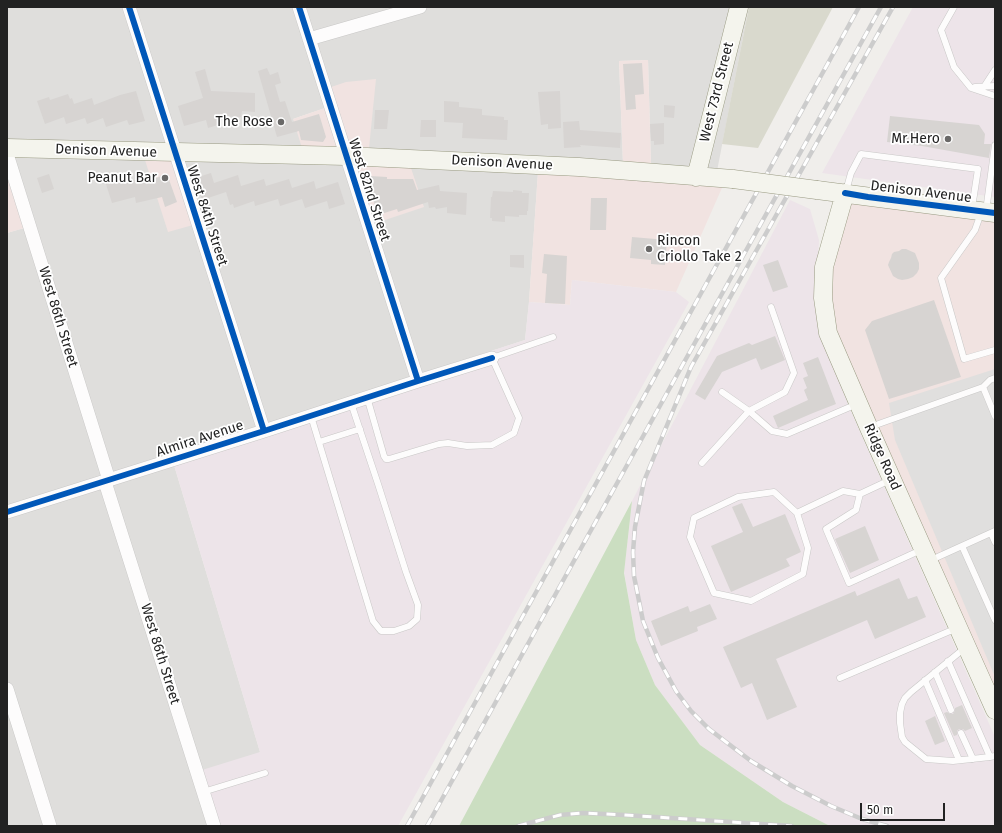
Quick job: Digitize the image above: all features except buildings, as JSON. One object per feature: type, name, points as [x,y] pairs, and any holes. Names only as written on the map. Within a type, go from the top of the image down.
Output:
[{"type":"main road","name":"West 73rd Street","points":[[696,177],[738,7]]},
{"type":"main road","name":"Denison Avenue","points":[[7,148],[346,156],[579,167],[733,179],[984,212]]},
{"type":"main road","name":"Ridge Road","points":[[845,193],[824,267],[823,298],[828,332],[869,428],[994,706]]},
{"type":"street","name":"West 84th Street","points":[[129,7],[174,153],[264,431]]},
{"type":"street","name":"West 82nd Street","points":[[299,7],[418,381]]},
{"type":"street","points":[[309,38],[390,13],[420,7]]},
{"type":"street","name":"West 86th Street","points":[[7,154],[214,826]]},
{"type":"street","name":"Almira Avenue","points":[[7,512],[492,358]]},
{"type":"street","points":[[7,689],[50,826]]},
{"type":"lane","points":[[954,7],[941,30],[954,67],[971,88],[995,96]]},
{"type":"lane","points":[[984,87],[995,70]]},
{"type":"lane","points":[[971,88],[995,86]]},
{"type":"lane","points":[[995,145],[992,184],[984,212],[975,230],[941,278],[964,360],[995,350]]},
{"type":"lane","points":[[845,193],[851,173],[861,154],[978,169],[984,212]]},
{"type":"lane","points":[[702,463],[749,412],[784,392],[794,373],[771,307]]},
{"type":"lane","name":"Almira Avenue","points":[[492,358],[553,337]]},
{"type":"lane","points":[[367,398],[386,459],[439,444],[448,443],[467,446],[492,446],[514,433],[518,418],[492,358]]},
{"type":"lane","points":[[869,428],[983,387],[990,380],[995,378]]},
{"type":"lane","points":[[983,387],[995,416]]},
{"type":"lane","points":[[722,392],[772,431],[787,434],[858,403]]},
{"type":"lane","points":[[311,416],[373,621],[381,631],[394,631],[409,626],[417,619],[418,606],[351,403]]},
{"type":"lane","points":[[319,442],[360,428]]},
{"type":"lane","points":[[797,513],[843,491],[860,494],[892,479]]},
{"type":"lane","points":[[774,492],[797,513],[808,548],[803,574],[751,601],[714,593],[690,537],[694,518],[738,497],[774,492]]},
{"type":"lane","points":[[860,494],[856,510],[826,529],[849,583],[926,555],[962,546],[993,532],[995,542]]},
{"type":"lane","points":[[962,546],[995,620]]},
{"type":"lane","points":[[840,678],[959,628]]},
{"type":"lane","points":[[948,661],[992,757],[953,761],[926,759],[905,742],[902,737],[900,723],[902,704],[905,698],[925,680],[948,661],[967,646]]},
{"type":"lane","points":[[935,672],[951,710]]},
{"type":"lane","points":[[925,680],[959,760]]},
{"type":"lane","points":[[961,733],[973,759]]},
{"type":"lane","points":[[203,792],[265,773]]},
{"type":"shaded area","points":[[7,7],[749,7],[717,171],[651,166],[648,60],[619,61],[623,164],[539,158],[525,340],[171,455],[260,752],[219,826],[7,826],[7,233],[24,228],[7,176]],"holes":[[[325,108],[369,148],[293,119]]]},
{"type":"shaded area","points":[[749,7],[833,7],[758,148],[722,144]]},
{"type":"shaded area","points":[[913,7],[995,7],[995,197],[822,173]]},
{"type":"shaded area","points":[[648,60],[651,166],[729,172],[676,292],[572,280],[570,305],[529,302],[539,158],[623,163],[619,61]]},
{"type":"shaded area","points":[[376,79],[369,148],[405,150],[424,207],[373,224],[349,147],[302,148],[293,119],[325,108],[319,91],[346,82]]},
{"type":"shaded area","points":[[144,157],[171,157],[193,225],[168,232]]},
{"type":"shaded area","points":[[7,176],[24,228],[7,233]]},
{"type":"shaded area","points":[[845,193],[995,213],[995,710],[823,298]]},
{"type":"shaded area","points":[[790,200],[810,209],[819,240],[816,300],[823,337],[849,407],[995,737],[995,826],[830,826],[783,802],[700,745],[655,685],[636,640],[624,572],[632,501]]},
{"type":"shaded area","points":[[572,280],[676,292],[689,302],[398,826],[219,826],[202,770],[260,752],[171,455],[525,340],[529,302],[570,305]]},
{"type":"shaded area","points":[[995,369],[995,677],[895,440],[889,403]]},
{"type":"green space","points":[[632,501],[624,573],[636,640],[655,685],[700,745],[783,802],[830,826],[459,826]]},
{"type":"railway","points":[[407,826],[859,7]]},
{"type":"railway","points":[[427,826],[881,7]]},
{"type":"railway","points":[[887,826],[862,819],[831,806],[792,786],[751,761],[709,729],[691,711],[676,691],[658,658],[643,621],[634,576],[633,552],[635,527],[644,481],[691,367],[893,7]]},
{"type":"railway","points":[[518,826],[560,815],[583,813],[792,826]]},
{"type":"cycle path","points":[[129,7],[264,431]]},
{"type":"cycle path","points":[[299,7],[418,381]]},
{"type":"cycle path","points":[[845,193],[995,213]]},
{"type":"cycle path","points":[[7,512],[492,358]]},
{"type":"place","name":"The Rose","points":[[281,122]]},
{"type":"place","name":"Mr.Hero","points":[[948,139]]},
{"type":"place","name":"Peanut Bar","points":[[165,178]]},
{"type":"place","name":"Rincon Criollo Take 2","points":[[649,249]]}]
